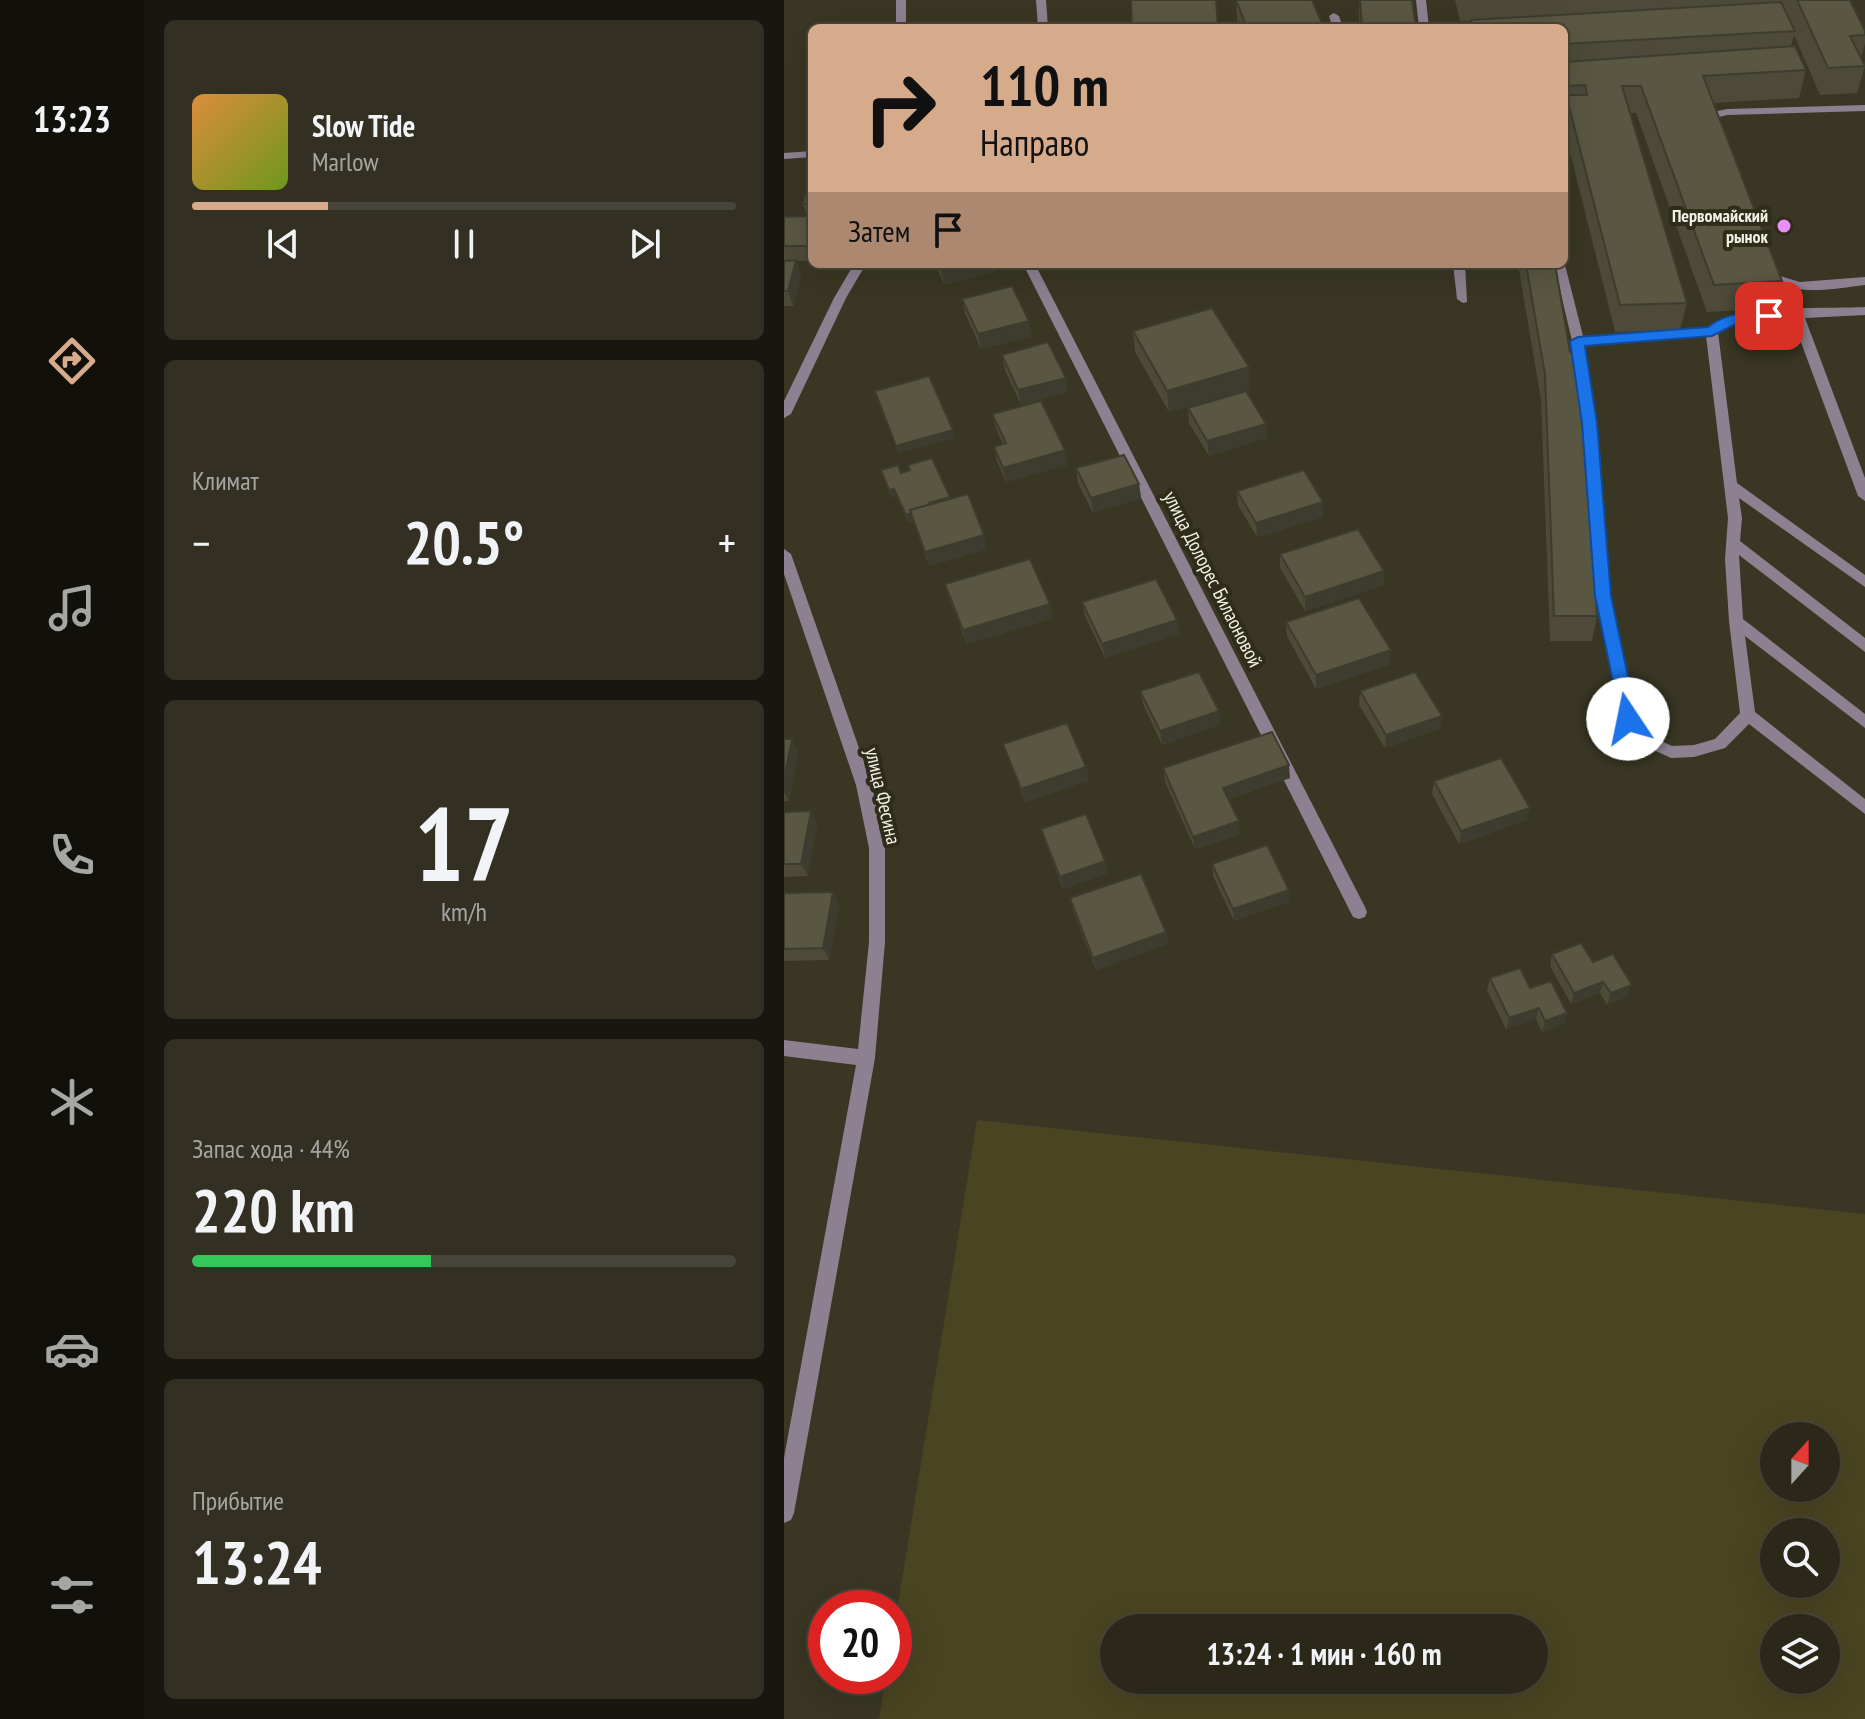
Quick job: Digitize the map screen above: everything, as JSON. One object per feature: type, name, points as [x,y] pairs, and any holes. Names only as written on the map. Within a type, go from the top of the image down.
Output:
[{"type":"street","points":[[901,0],[901,24]]},
{"type":"street","points":[[1041,0],[1043,24]]},
{"type":"street","points":[[1421,0],[1424,24]]},
{"type":"street","points":[[1334,16],[1337,24]]},
{"type":"street","points":[[1717,138],[1713,115],[1727,112],[1865,108]]},
{"type":"street","points":[[784,156],[808,154]]},
{"type":"street","points":[[1761,257],[1767,272],[1792,285],[1865,281]]},
{"type":"street","points":[[784,414],[858,268]]},
{"type":"street","name":"улица Долорес Билаоновой","points":[[1031,268],[1359,912]]},
{"type":"street","points":[[1459,268],[1463,299]]},
{"type":"street","points":[[1561,268],[1578,341],[1589,423],[1603,596],[1628,719],[1641,738],[1671,752],[1694,751],[1720,744],[1748,715]]},
{"type":"street","points":[[1578,341],[1712,331],[1724,322],[1740,317],[1865,311]]},
{"type":"street","points":[[1797,314],[1865,496]]},
{"type":"street","points":[[1712,331],[1735,518],[1736,621],[1748,715],[1865,808]]},
{"type":"street","points":[[1731,485],[1865,582]]},
{"type":"street","points":[[1733,543],[1865,646]]},
{"type":"street","name":"улица Фесина","points":[[784,554],[864,785],[877,848],[877,942],[866,1058],[784,1513]]},
{"type":"street","points":[[1736,621],[1865,722]]},
{"type":"street","points":[[784,1048],[866,1058]]},
{"type":"shaded area","points":[[977,1120],[1865,1214],[1865,1719],[879,1719],[883,1694],[912,1694],[912,1590],[900,1590]]},
{"type":"building","points":[[1131,0],[1216,0],[1218,24],[1132,24]]},
{"type":"building","points":[[1236,0],[1312,0],[1322,24],[1245,24]]},
{"type":"building","points":[[1360,0],[1412,0],[1415,24],[1362,24]]},
{"type":"building","points":[[1797,0],[1850,0],[1865,35],[1850,36],[1865,66],[1828,68]]},
{"type":"building","points":[[1781,2],[1795,31],[1568,44],[1568,24],[1472,24],[1471,20]]},
{"type":"building","points":[[1795,46],[1806,70],[1703,76],[1782,281],[1714,285],[1641,86],[1622,86],[1687,303],[1620,305],[1568,103],[1568,95],[1587,95],[1585,85],[1568,86],[1568,62]]},
{"type":"building","points":[[808,184],[808,204],[803,204]]},
{"type":"building","points":[[808,216],[808,246],[784,246],[784,217]]},
{"type":"building","points":[[796,260],[788,291],[784,291],[784,261]]},
{"type":"building","points":[[1527,268],[1556,268],[1570,352],[1580,352],[1597,616],[1554,616],[1545,374]]},
{"type":"building","points":[[1012,286],[1029,321],[978,334],[962,299]]},
{"type":"building","points":[[1212,308],[1249,367],[1167,391],[1133,331]]},
{"type":"building","points":[[1048,342],[1066,378],[1018,390],[1002,355]]},
{"type":"building","points":[[929,376],[953,430],[896,446],[875,391]]},
{"type":"building","points":[[1246,391],[1266,424],[1207,441],[1188,408]]},
{"type":"building","points":[[1041,401],[1065,450],[1003,468],[994,447],[1006,443],[992,414]]},
{"type":"building","points":[[1124,455],[1139,484],[1091,498],[1076,468]]},
{"type":"building","points":[[932,458],[950,497],[910,510],[911,513],[906,515],[894,489],[889,490],[881,470],[898,465],[901,473],[910,470],[908,465]]},
{"type":"building","points":[[1304,470],[1323,502],[1256,523],[1237,491]]},
{"type":"building","points":[[968,494],[984,535],[925,552],[910,510]]},
{"type":"building","points":[[1358,529],[1384,571],[1305,597],[1280,554]]},
{"type":"building","points":[[1030,559],[1050,604],[963,630],[945,584]]},
{"type":"building","points":[[1156,579],[1177,620],[1102,644],[1082,602]]},
{"type":"building","points":[[1359,598],[1391,650],[1316,675],[1286,622]]},
{"type":"building","points":[[1199,672],[1219,711],[1160,731],[1140,691]]},
{"type":"building","points":[[1415,672],[1442,716],[1386,735],[1360,691]]},
{"type":"building","points":[[1067,723],[1086,767],[1021,789],[1003,744]]},
{"type":"building","points":[[1272,732],[1289,765],[1223,788],[1239,821],[1193,837],[1163,768]]},
{"type":"building","points":[[784,739],[792,739],[784,780]]},
{"type":"building","points":[[1501,758],[1530,808],[1461,831],[1434,781]]},
{"type":"building","points":[[811,811],[801,864],[784,864],[784,812]]},
{"type":"building","points":[[1086,814],[1105,861],[1060,877],[1041,829]]},
{"type":"building","points":[[1267,845],[1289,890],[1233,909],[1212,864]]},
{"type":"building","points":[[1141,874],[1166,932],[1093,958],[1070,898]]},
{"type":"building","points":[[833,892],[823,948],[784,949],[784,893]]},
{"type":"building","points":[[1581,943],[1593,962],[1613,954],[1632,985],[1611,993],[1603,982],[1574,993],[1552,954]]},
{"type":"building","points":[[1520,968],[1530,988],[1551,981],[1567,1013],[1545,1021],[1539,1008],[1509,1018],[1490,978]]},
{"type":"place","name":"Первомайский рынок","points":[[1784,226]]},
{"type":"route","points":[[1628,719],[1603,596],[1589,423],[1578,341],[1712,331],[1724,322],[1740,317],[1769,316]]}]
